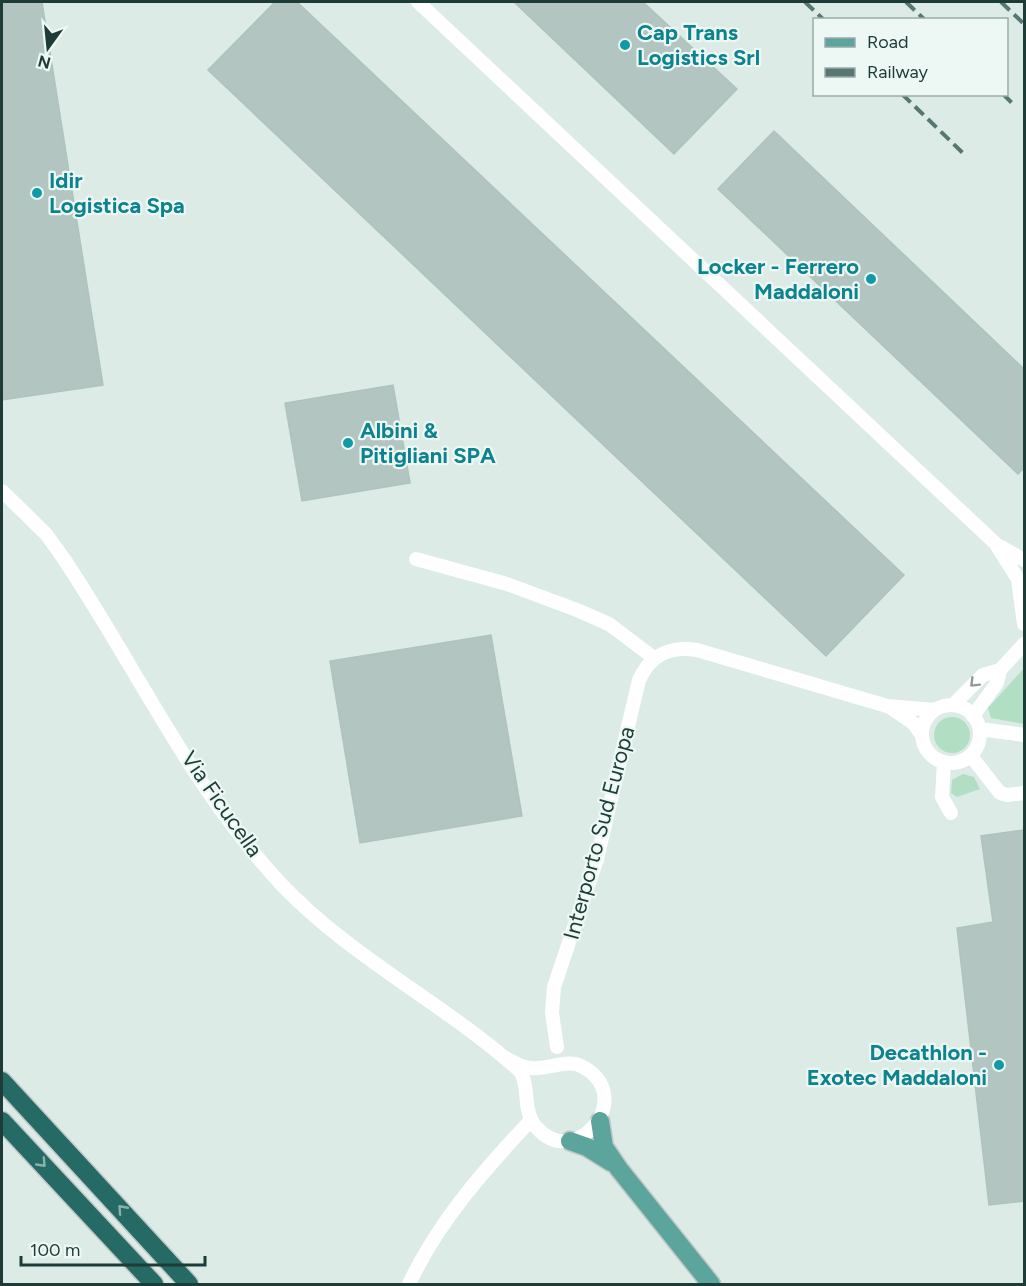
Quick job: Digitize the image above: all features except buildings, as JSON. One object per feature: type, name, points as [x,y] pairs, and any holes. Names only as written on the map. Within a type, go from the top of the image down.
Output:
[{"type":"highway","points":[[2,1081],[189,1284]]},
{"type":"highway","points":[[2,1121],[154,1284]]},
{"type":"main road","points":[[600,1121],[604,1147],[711,1284]]},
{"type":"main road","points":[[570,1141],[593,1150],[619,1169]]},
{"type":"street","points":[[418,2],[996,544],[1024,560]]},
{"type":"street","name":"Via Ficucella","points":[[2,491],[46,534],[64,559],[197,773],[248,845],[282,885],[323,922],[365,955],[506,1058],[527,1068],[572,1063],[594,1075],[604,1097],[600,1121]]},
{"type":"street","points":[[996,544],[1018,579],[1024,624]]},
{"type":"street","points":[[416,559],[507,584],[577,610],[609,624],[654,658],[667,650],[681,648],[697,650],[886,706],[934,710],[953,705],[962,707],[973,716],[980,729],[977,748],[963,761],[944,763],[928,752],[921,734],[913,723],[886,706]]},
{"type":"street","points":[[973,716],[997,683],[1000,670],[1024,644]]},
{"type":"street","name":"Interporto Sud Europa","points":[[557,1047],[552,1013],[554,987],[594,869],[639,680],[645,668],[654,658]]},
{"type":"street","points":[[953,705],[983,675],[1000,670]]},
{"type":"street","points":[[921,734],[927,716],[934,710]]},
{"type":"street","points":[[980,729],[1024,735]]},
{"type":"street","points":[[971,756],[1000,793],[1007,795],[1024,793]]},
{"type":"street","points":[[944,763],[942,797],[951,813]]},
{"type":"street","name":"Via Ficucella","points":[[506,1058],[525,1079],[526,1099],[531,1120]]},
{"type":"street","points":[[526,1099],[534,1079],[549,1066]]},
{"type":"street","points":[[409,1284],[421,1258],[452,1212],[531,1120],[547,1136],[570,1141],[582,1137],[600,1121]]},
{"type":"green space","points":[[1024,668],[1024,724],[991,718],[988,708]]},
{"type":"green space","points":[[952,717],[965,722],[970,735],[965,748],[952,753],[939,748],[934,735],[939,722]]},
{"type":"green space","points":[[963,774],[974,777],[980,789],[957,797],[951,793],[952,780]]},
{"type":"railway","points":[[805,2],[822,18]]},
{"type":"railway","points":[[906,2],[923,18]]},
{"type":"railway","points":[[1001,2],[1024,24]]},
{"type":"railway","points":[[904,96],[966,156]]},
{"type":"railway","points":[[1005,96],[1012,103]]},
{"type":"place","name":"Cap Trans Logistics Srl","points":[[625,45]]},
{"type":"place","name":"Idir Logistica Spa","points":[[37,193]]},
{"type":"place","name":"Locker - Ferrero Maddaloni","points":[[871,279]]},
{"type":"place","name":"Albini & Pitigliani SPA","points":[[348,443]]},
{"type":"place","name":"Decathlon - Exotec Maddaloni","points":[[999,1065]]}]
